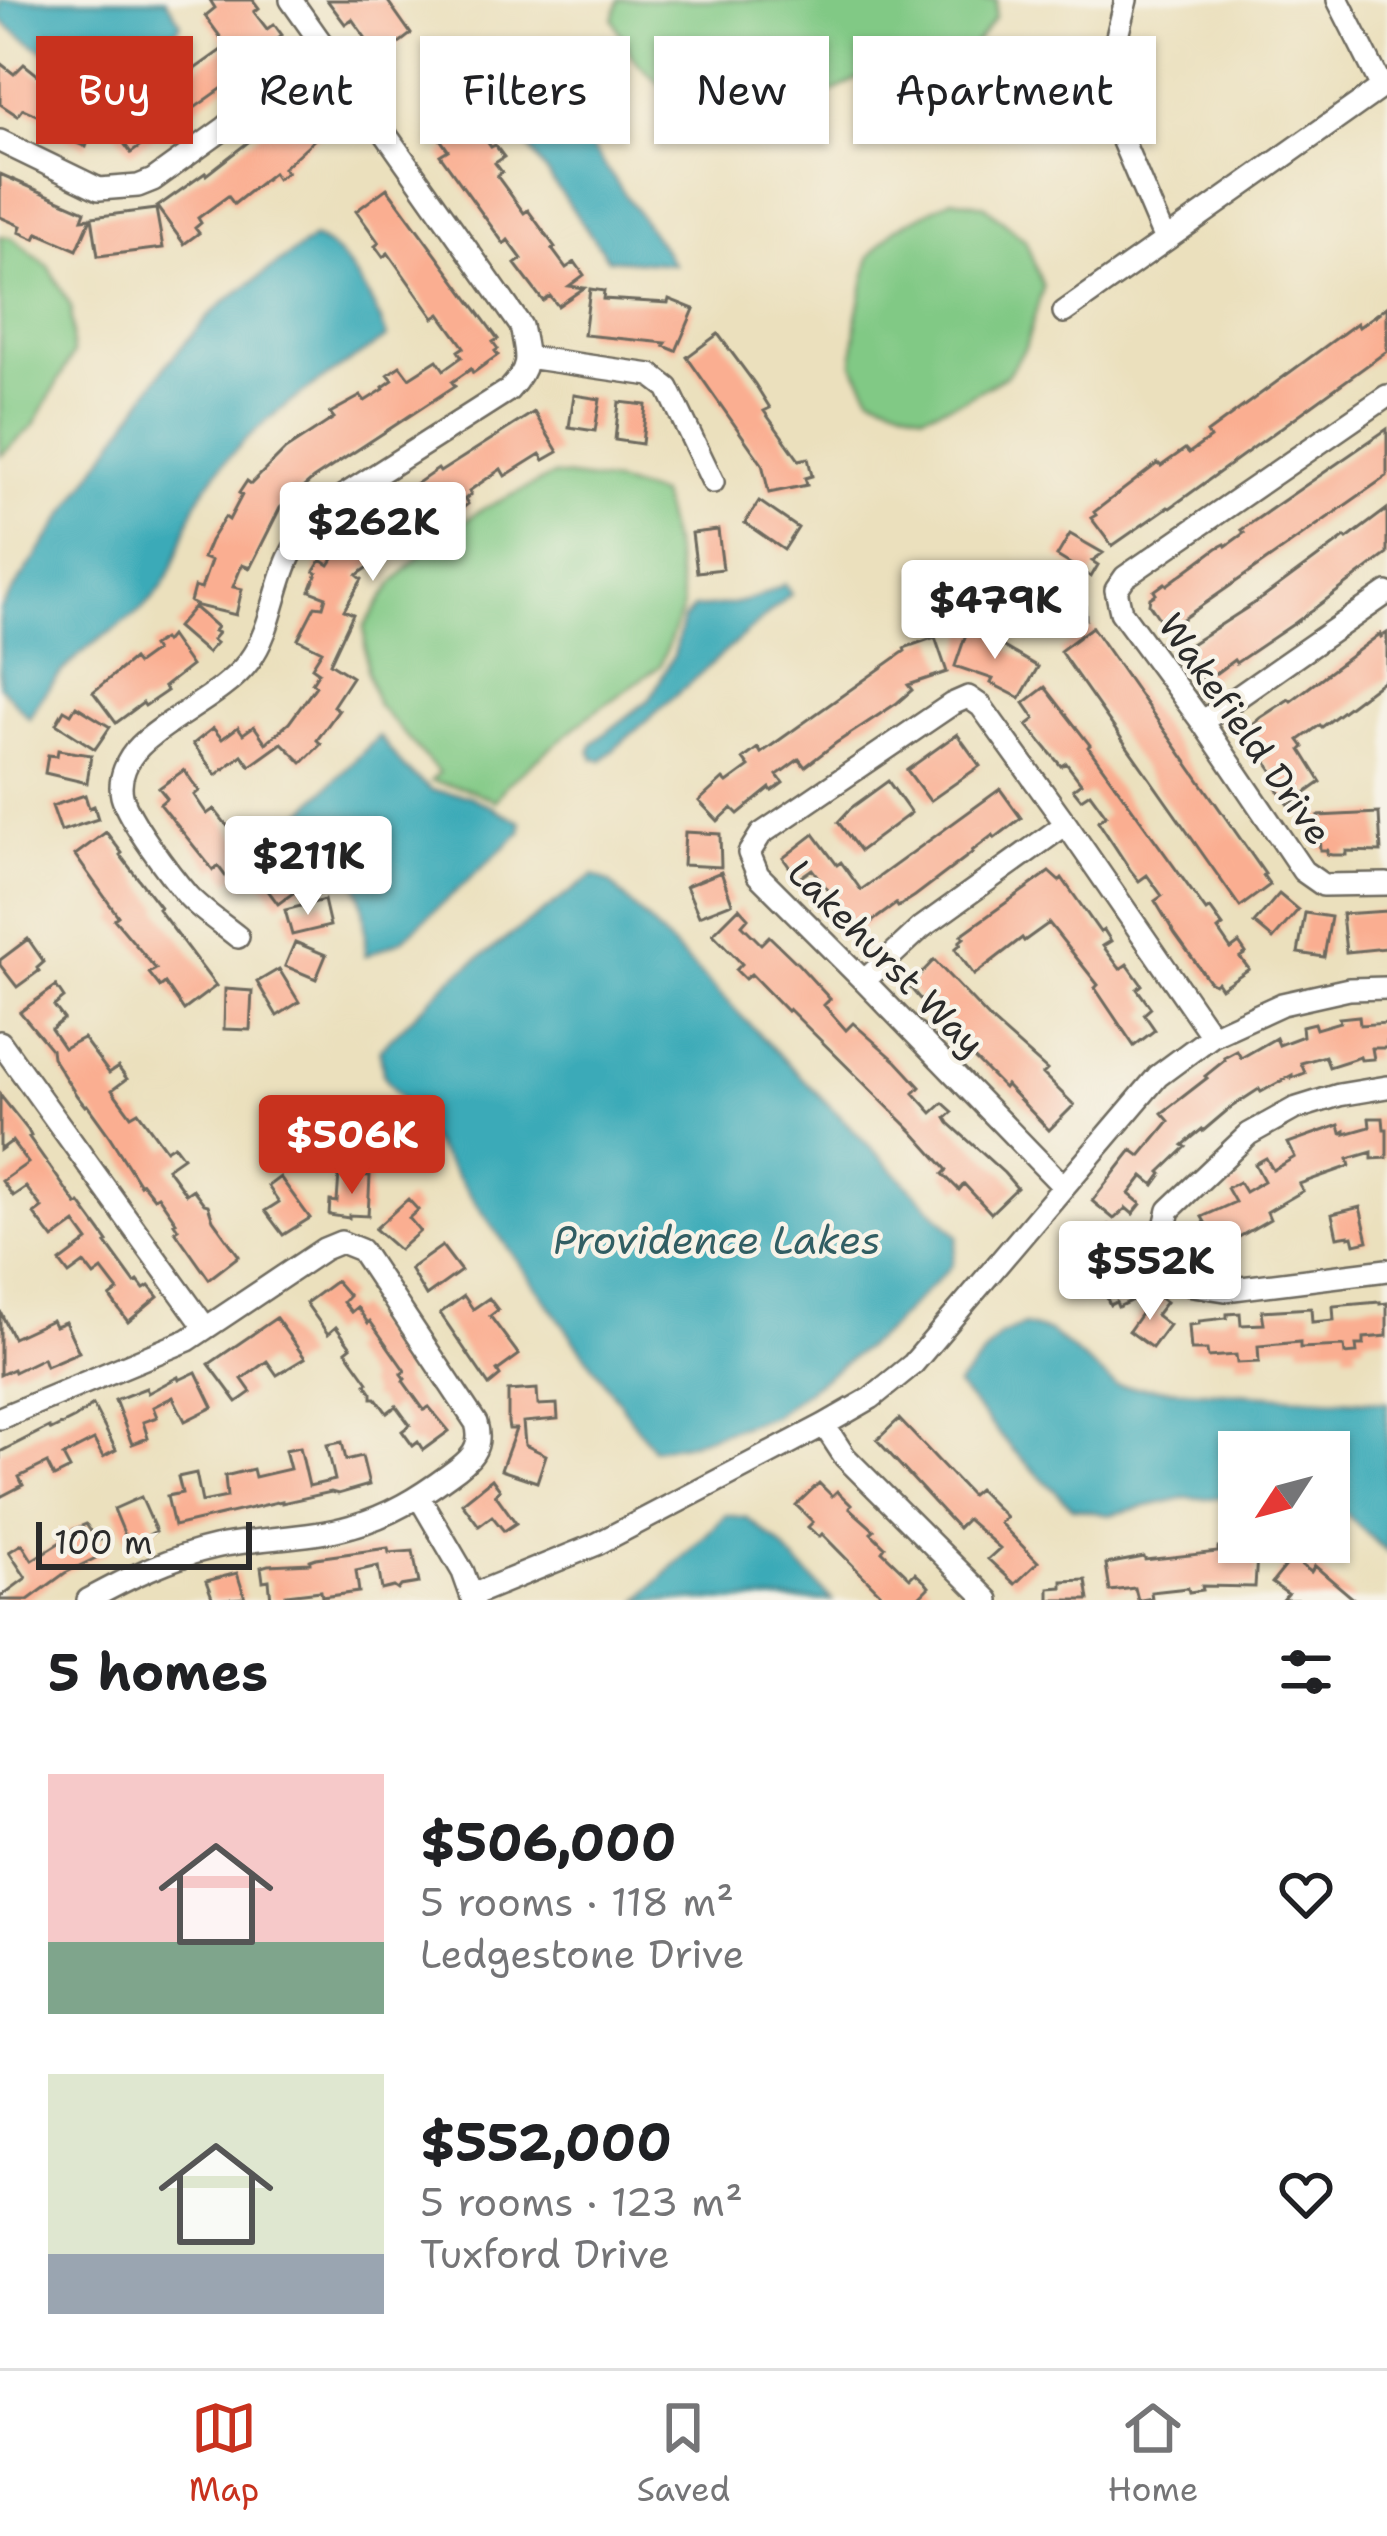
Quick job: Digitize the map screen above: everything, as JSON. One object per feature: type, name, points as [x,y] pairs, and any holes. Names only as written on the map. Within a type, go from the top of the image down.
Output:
[{"type":"street","points":[[290,0],[316,36]]},
{"type":"street","points":[[1126,0],[1105,85],[1108,104],[1165,240]]},
{"type":"street","points":[[1064,312],[1382,87],[1338,0]]},
{"type":"street","points":[[0,141],[99,189],[153,180],[217,134]]},
{"type":"street","points":[[238,937],[190,898],[131,816],[122,794],[123,770],[140,746],[249,662],[288,560],[324,511],[509,390],[524,374],[527,358],[521,326],[393,144]]},
{"type":"street","points":[[527,358],[651,375],[668,388],[712,482]]},
{"type":"street","name":"Wakefield Drive","points":[[1387,396],[1125,577],[1116,590],[1120,612],[1303,871],[1323,885],[1387,884]]},
{"type":"street","points":[[1202,722],[1387,593]]},
{"type":"street","name":"Lakehurst Way","points":[[1063,1186],[758,875],[749,853],[761,834],[952,704],[968,698],[981,706],[1212,1036]]},
{"type":"street","points":[[864,981],[921,928],[1066,824]]},
{"type":"street","points":[[418,1497],[463,1571],[472,1597],[597,1544],[824,1425],[871,1398],[913,1364],[1158,1076],[1212,1036],[1282,1004],[1349,989],[1387,988]]},
{"type":"street","points":[[0,1042],[205,1328]]},
{"type":"street","points":[[1387,1088],[1294,1109],[1250,1134],[1169,1210],[1162,1240],[1174,1269],[1193,1285],[1226,1290],[1387,1270]]},
{"type":"street","points":[[0,1418],[188,1340],[341,1242],[362,1250],[479,1430],[479,1444],[472,1456],[392,1512],[349,1528],[215,1547],[128,1578],[88,1600]]},
{"type":"street","points":[[824,1425],[845,1457],[988,1600]]},
{"type":"green space","points":[[619,0],[997,0],[995,18],[981,36],[853,36],[853,81],[829,94],[829,36],[654,36],[654,79],[632,57],[630,36],[622,36],[613,19]]},
{"type":"green space","points":[[952,199],[984,205],[1025,240],[1043,287],[1025,348],[1007,375],[963,400],[923,414],[871,395],[853,364],[857,316],[870,256],[895,229]]},
{"type":"green space","points":[[0,236],[12,238],[50,268],[71,307],[73,354],[34,425],[0,456]]},
{"type":"green space","points":[[554,475],[660,495],[683,607],[660,666],[590,715],[506,785],[495,801],[431,781],[439,773],[377,704],[367,671],[364,627],[393,583],[432,543],[481,510]]},
{"type":"water","points":[[0,0],[166,0],[181,23],[172,36],[36,36],[36,45],[0,19]]},
{"type":"water","points":[[526,144],[589,144],[674,264],[608,259]]},
{"type":"water","points":[[314,238],[349,267],[387,337],[287,404],[242,443],[204,490],[170,572],[154,597],[71,663],[29,718],[0,686],[0,610],[169,361],[227,300]]},
{"type":"water","points":[[785,584],[791,594],[602,760],[594,759],[593,743],[650,699],[674,655],[683,620],[694,608],[741,602]]},
{"type":"water","points":[[379,736],[404,768],[431,790],[469,796],[521,822],[521,832],[402,940],[365,956],[364,914],[355,881],[330,846],[296,819]]},
{"type":"water","name":"Providence Lakes","points":[[594,875],[611,884],[958,1236],[952,1265],[884,1333],[773,1416],[685,1444],[653,1449],[383,1074],[380,1049],[452,978]]},
{"type":"water","points":[[1024,1325],[1050,1332],[1116,1386],[1387,1402],[1387,1552],[1350,1518],[1350,1431],[1218,1431],[1218,1498],[1183,1498],[1109,1515],[1073,1508],[957,1386],[1000,1336]]},
{"type":"water","points":[[726,1515],[747,1518],[777,1542],[832,1600],[639,1600]]},
{"type":"building","points":[[210,0],[253,0],[259,8],[254,12],[267,29],[274,24],[282,35],[220,36],[205,16],[215,8]]},
{"type":"building","points":[[327,0],[387,0],[411,34],[396,45],[396,36],[364,36],[352,19],[345,24]]},
{"type":"building","points":[[217,53],[217,92],[193,109],[193,70]]},
{"type":"building","points":[[0,63],[14,74],[24,64],[36,74],[36,115],[23,109],[18,116],[0,104]]},
{"type":"building","points":[[246,144],[309,144],[277,179],[273,173],[234,204],[228,196],[198,218],[201,223],[195,228],[199,233],[184,244],[157,207]]},
{"type":"building","points":[[444,144],[495,145],[504,157],[495,163],[502,172],[497,176],[524,213],[528,210],[566,268],[575,262],[584,275],[569,286],[584,288],[558,306],[550,296],[543,301],[515,264],[522,259],[508,240],[504,244],[440,155],[448,150]]},
{"type":"building","points":[[0,174],[85,211],[82,219],[91,218],[77,250],[38,233],[35,239],[0,217]]},
{"type":"building","points":[[387,188],[498,339],[493,342],[498,355],[313,479],[280,508],[250,568],[242,565],[233,587],[242,589],[236,615],[198,606],[190,602],[194,587],[201,589],[211,561],[203,558],[225,517],[229,520],[247,481],[251,484],[285,450],[334,418],[330,413],[384,389],[393,380],[388,374],[400,366],[409,378],[437,360],[444,370],[462,357],[458,351],[464,347],[440,314],[434,318],[388,253],[383,257],[375,246],[379,243],[356,211]]},
{"type":"building","points":[[156,209],[163,248],[98,256],[92,217]]},
{"type":"building","points":[[590,289],[604,291],[603,299],[668,303],[669,299],[694,309],[676,351],[666,343],[584,335]]},
{"type":"building","points":[[1387,307],[1387,351],[1112,546],[1091,518],[1094,512],[1158,463],[1161,466],[1185,449],[1189,453],[1210,438],[1207,433],[1357,323],[1359,327]]},
{"type":"building","points":[[718,334],[755,384],[770,408],[764,411],[799,460],[808,458],[812,476],[805,478],[807,485],[769,493],[762,464],[687,357]]},
{"type":"building","points":[[574,395],[600,399],[595,431],[569,427]]},
{"type":"building","points":[[619,402],[646,405],[642,444],[615,440]]},
{"type":"building","points":[[534,412],[558,452],[544,460],[540,454],[505,476],[501,469],[469,491],[468,504],[455,514],[452,509],[408,540],[412,546],[401,553],[397,547],[357,575],[362,579],[344,610],[353,614],[330,663],[352,677],[333,706],[339,710],[317,740],[321,744],[302,763],[282,743],[250,766],[242,755],[216,775],[193,744],[213,728],[222,739],[238,727],[243,734],[254,726],[266,743],[289,723],[316,686],[312,683],[319,672],[312,667],[322,651],[298,639],[315,606],[323,607],[326,597],[310,591],[321,560],[329,565],[346,539],[343,535],[438,469],[440,472]]},
{"type":"building","points":[[1387,429],[1387,476],[1167,630],[1149,604],[1154,591],[1226,546],[1244,533],[1241,530]]},
{"type":"building","points":[[759,501],[798,528],[784,550],[745,523]]},
{"type":"building","points":[[1387,509],[1387,554],[1295,623],[1203,683],[1180,651]]},
{"type":"building","points":[[718,530],[723,569],[697,572],[692,533]]},
{"type":"building","points":[[1070,534],[1103,553],[1092,561],[1098,565],[1091,577],[1057,556]]},
{"type":"building","points":[[1046,593],[1085,593],[1086,619],[1047,619]]},
{"type":"building","points":[[194,607],[217,627],[212,640],[216,643],[207,653],[177,627]]},
{"type":"building","points":[[1092,627],[1265,874],[1270,885],[1240,907],[1060,651]]},
{"type":"building","points":[[979,628],[1000,635],[997,643],[1038,667],[1020,698],[991,683],[993,679],[955,666],[967,631],[976,634]]},
{"type":"building","points":[[1387,633],[1387,678],[1299,740],[1321,782],[1289,805],[1265,760],[1261,763],[1240,735]]},
{"type":"building","points":[[170,636],[191,666],[164,687],[167,691],[116,723],[93,692]]},
{"type":"building","points":[[935,637],[947,672],[908,685],[912,690],[897,703],[805,767],[799,759],[777,775],[783,783],[738,814],[732,808],[718,821],[699,801],[723,779],[727,783],[749,767],[743,759],[758,748],[761,753],[904,648]]},
{"type":"building","points":[[1045,687],[1206,911],[1210,908],[1223,926],[1218,930],[1231,949],[1239,943],[1246,953],[1240,957],[1249,969],[1221,988],[1209,981],[1175,934],[1155,901],[1162,896],[1147,875],[1139,881],[1131,871],[1098,821],[1106,815],[1090,793],[1081,799],[1073,789],[1081,783],[1027,725],[1035,719],[1024,703]]},
{"type":"building","points":[[76,706],[110,727],[95,749],[56,724],[64,710],[71,714]]},
{"type":"building","points":[[957,734],[980,766],[930,801],[907,770]]},
{"type":"building","points":[[58,750],[91,755],[87,783],[45,773],[48,755],[57,756]]},
{"type":"building","points":[[184,770],[207,814],[214,809],[248,852],[253,847],[258,854],[264,849],[280,870],[303,860],[315,877],[278,904],[258,877],[244,887],[236,876],[229,881],[218,866],[213,870],[160,804],[167,798],[159,788]]},
{"type":"building","points":[[888,781],[911,813],[860,851],[838,822]]},
{"type":"building","points":[[1000,789],[1021,818],[855,934],[843,927],[823,900],[831,894],[812,869],[798,879],[783,858],[814,834],[861,890]]},
{"type":"building","points":[[85,795],[98,819],[61,831],[52,806]]},
{"type":"building","points":[[1379,813],[1381,852],[1332,855],[1320,850],[1318,816]]},
{"type":"building","points":[[106,832],[216,986],[184,1010],[165,983],[160,987],[149,973],[156,969],[114,919],[118,916],[75,855]]},
{"type":"building","points":[[685,832],[720,834],[721,867],[683,865]]},
{"type":"building","points":[[721,872],[732,903],[699,916],[686,886]]},
{"type":"building","points":[[1049,872],[1059,881],[1062,878],[1100,932],[1104,930],[1111,941],[1103,946],[1120,969],[1127,964],[1142,985],[1137,989],[1151,1008],[1144,1014],[1155,1030],[1134,1046],[1095,988],[1098,985],[1049,923],[974,975],[955,949],[964,938],[961,935]]},
{"type":"building","points":[[1279,894],[1298,910],[1273,939],[1254,923]]},
{"type":"building","points":[[324,900],[330,926],[292,935],[285,910]]},
{"type":"building","points":[[739,908],[748,918],[742,925],[761,944],[769,936],[798,964],[830,999],[824,1005],[846,1030],[853,1023],[897,1062],[920,1087],[914,1093],[932,1113],[943,1103],[953,1112],[946,1118],[949,1123],[1017,1188],[991,1213],[964,1184],[959,1190],[943,1174],[947,1170],[913,1132],[789,1009],[751,974],[745,979],[736,970],[742,964],[713,934]]},
{"type":"building","points":[[1387,911],[1387,948],[1346,952],[1342,914]]},
{"type":"building","points":[[1305,913],[1331,917],[1324,957],[1298,953]]},
{"type":"building","points":[[28,939],[44,962],[17,987],[0,960]]},
{"type":"building","points":[[295,942],[326,955],[316,979],[285,966]]},
{"type":"building","points":[[934,960],[1047,1070],[1043,1074],[1074,1105],[1049,1130],[935,1019],[909,986]]},
{"type":"building","points":[[279,969],[299,1002],[277,1016],[257,982]]},
{"type":"building","points":[[56,986],[64,998],[54,1006],[64,1019],[51,1029],[64,1048],[83,1038],[109,1073],[118,1067],[127,1079],[112,1090],[131,1116],[138,1112],[166,1150],[174,1145],[183,1157],[167,1168],[186,1194],[193,1189],[208,1205],[239,1256],[209,1279],[175,1231],[176,1222],[158,1196],[154,1198],[140,1185],[77,1096],[51,1049],[20,1012]]},
{"type":"building","points":[[225,989],[252,991],[250,1030],[224,1029]]},
{"type":"building","points":[[1359,1016],[1360,1025],[1387,1023],[1387,1048],[1372,1048],[1374,1059],[1360,1057],[1329,1067],[1325,1056],[1301,1063],[1305,1073],[1259,1089],[1183,1145],[1186,1147],[1160,1172],[1154,1185],[1143,1176],[1129,1194],[1141,1204],[1133,1214],[1126,1208],[1114,1219],[1092,1201],[1132,1150],[1140,1156],[1169,1121],[1162,1113],[1207,1078],[1224,1058],[1237,1051],[1241,1058],[1276,1038],[1279,1045],[1303,1036],[1302,1026],[1314,1023],[1316,1029],[1340,1022],[1339,1018]]},
{"type":"building","points":[[0,1095],[135,1283],[144,1289],[149,1286],[158,1297],[128,1322],[110,1297],[118,1291],[102,1270],[94,1276],[84,1263],[69,1274],[60,1262],[88,1241],[75,1223],[53,1239],[34,1214],[42,1208],[26,1187],[13,1196],[2,1181],[28,1163],[12,1141],[0,1150]]},
{"type":"building","points":[[1369,1118],[1383,1118],[1387,1158],[1372,1159],[1372,1152],[1348,1159],[1350,1166],[1299,1184],[1303,1191],[1267,1212],[1270,1219],[1220,1248],[1202,1217],[1235,1202],[1227,1188],[1239,1182],[1245,1192],[1264,1181],[1255,1164],[1266,1158],[1273,1170],[1295,1157],[1288,1143],[1339,1125],[1345,1134],[1370,1127]]},
{"type":"building","points":[[339,1174],[370,1176],[368,1216],[329,1215],[330,1201],[337,1202]]},
{"type":"building","points":[[280,1177],[310,1218],[283,1235],[265,1211],[279,1202],[268,1186]]},
{"type":"building","points":[[408,1199],[418,1210],[409,1218],[420,1231],[399,1250],[375,1229]]},
{"type":"building","points":[[1360,1207],[1368,1241],[1355,1244],[1353,1236],[1337,1237],[1332,1214]]},
{"type":"building","points":[[1109,1225],[1117,1253],[1083,1263],[1080,1250],[1073,1252],[1068,1237]]},
{"type":"building","points":[[442,1246],[461,1271],[426,1296],[410,1269]]},
{"type":"building","points":[[1137,1265],[1143,1277],[1136,1280],[1151,1291],[1118,1307],[1116,1302],[1110,1305],[1100,1283]]},
{"type":"building","points":[[336,1281],[349,1296],[343,1302],[351,1312],[357,1307],[370,1321],[405,1371],[403,1381],[424,1410],[429,1407],[449,1431],[423,1450],[418,1442],[413,1446],[402,1431],[410,1425],[396,1406],[387,1413],[372,1398],[368,1382],[346,1351],[351,1347],[336,1327],[328,1334],[306,1303]]},
{"type":"building","points":[[1155,1294],[1166,1302],[1156,1315],[1169,1325],[1152,1348],[1129,1331]]},
{"type":"building","points":[[464,1296],[473,1309],[489,1298],[498,1310],[490,1316],[519,1355],[497,1371],[500,1376],[489,1385],[440,1313]]},
{"type":"building","points":[[1387,1303],[1387,1336],[1364,1338],[1364,1345],[1356,1345],[1357,1353],[1345,1354],[1344,1346],[1300,1348],[1300,1342],[1258,1346],[1259,1362],[1237,1363],[1236,1355],[1208,1357],[1207,1350],[1191,1350],[1189,1325],[1199,1321],[1240,1313],[1241,1325],[1264,1324],[1262,1311],[1311,1308],[1312,1322],[1334,1320],[1333,1306]]},
{"type":"building","points":[[0,1311],[13,1338],[52,1320],[55,1326],[65,1322],[79,1352],[46,1366],[43,1358],[0,1375]]},
{"type":"building","points":[[276,1318],[305,1358],[277,1375],[267,1361],[242,1379],[251,1392],[237,1402],[209,1364]]},
{"type":"building","points":[[196,1372],[213,1407],[185,1421],[173,1397],[153,1407],[157,1417],[143,1422],[148,1438],[132,1444],[115,1400],[146,1388],[148,1393]]},
{"type":"building","points":[[537,1389],[538,1405],[557,1404],[558,1419],[523,1422],[525,1445],[546,1455],[537,1482],[501,1470],[516,1429],[509,1429],[508,1391]]},
{"type":"building","points":[[93,1405],[116,1450],[103,1457],[94,1440],[63,1456],[70,1469],[54,1477],[47,1463],[19,1477],[23,1485],[0,1497],[0,1452]]},
{"type":"building","points":[[899,1419],[971,1495],[978,1489],[1006,1517],[1000,1523],[1038,1562],[1015,1584],[988,1559],[1000,1548],[967,1519],[958,1528],[877,1440]]},
{"type":"building","points":[[342,1442],[346,1460],[362,1456],[369,1485],[174,1526],[167,1496],[182,1493],[178,1477],[196,1473],[202,1502],[227,1497],[225,1476],[253,1469],[255,1477],[290,1469],[285,1450],[300,1447],[309,1486],[335,1480],[327,1445]]},
{"type":"building","points":[[492,1479],[500,1490],[495,1494],[516,1523],[504,1531],[492,1516],[479,1526],[462,1503]]},
{"type":"building","points":[[819,1483],[832,1496],[837,1491],[851,1505],[874,1530],[871,1533],[885,1547],[882,1551],[910,1578],[915,1573],[925,1582],[929,1587],[916,1600],[887,1600],[822,1534],[819,1537],[808,1527],[813,1522],[796,1505]]},
{"type":"building","points":[[141,1497],[156,1531],[129,1545],[114,1509]]},
{"type":"building","points":[[86,1524],[97,1541],[103,1539],[108,1552],[65,1573],[28,1600],[0,1600],[26,1578],[9,1552],[22,1544],[32,1560],[62,1541],[60,1535]]},
{"type":"building","points":[[388,1548],[389,1553],[413,1551],[419,1583],[382,1590],[378,1566],[356,1571],[359,1592],[322,1597],[321,1591],[271,1600],[269,1580],[263,1581],[261,1567],[268,1565],[310,1563],[316,1558]]},
{"type":"building","points":[[1218,1552],[1218,1563],[1256,1563],[1255,1587],[1202,1586],[1203,1590],[1189,1592],[1188,1588],[1151,1592],[1152,1598],[1141,1600],[1135,1588],[1110,1591],[1106,1564]]},
{"type":"building","points":[[1288,1563],[1299,1563],[1311,1572],[1315,1566],[1355,1600],[1283,1600],[1288,1594],[1272,1583]]},
{"type":"building","points":[[237,1573],[245,1598],[213,1600],[206,1581]]},
{"type":"building","points":[[1086,1580],[1089,1600],[1049,1600],[1049,1588],[1062,1587],[1062,1581]]}]
